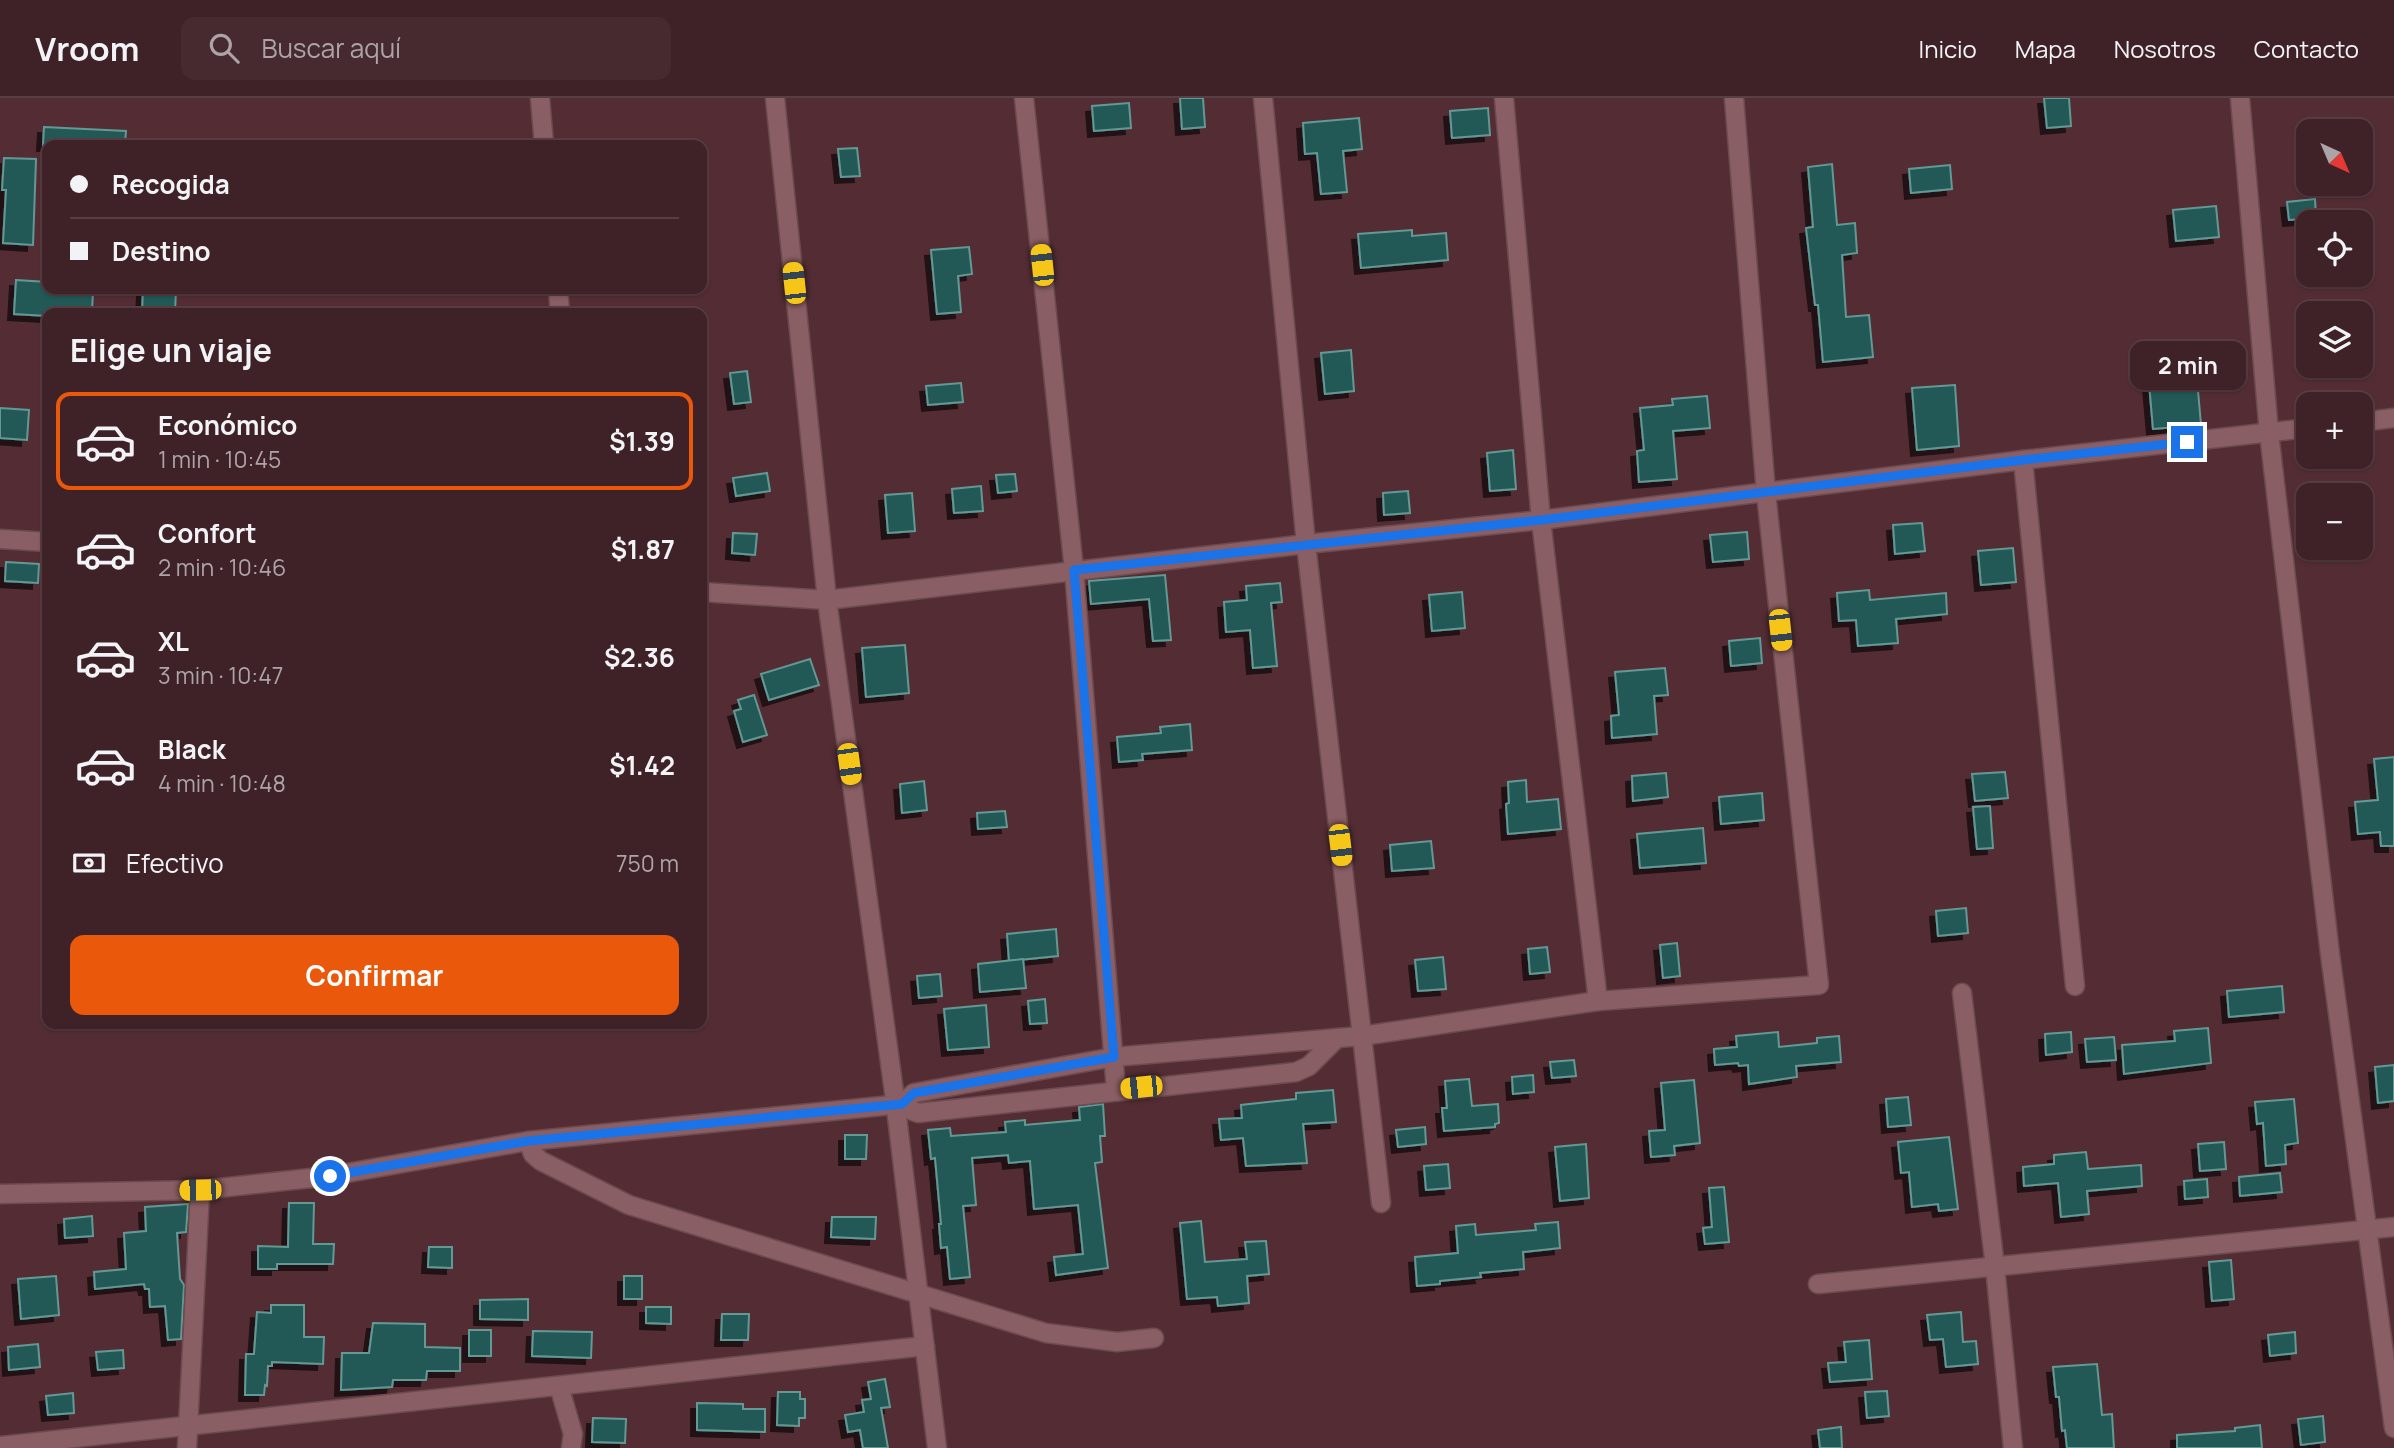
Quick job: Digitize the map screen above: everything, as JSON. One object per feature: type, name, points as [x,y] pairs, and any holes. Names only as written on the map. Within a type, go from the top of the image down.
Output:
[{"type":"street","points":[[540,98],[544,140]]},
{"type":"street","points":[[775,98],[827,600],[898,1104],[937,1448]]},
{"type":"street","points":[[1024,98],[1074,570],[1115,1090]]},
{"type":"street","points":[[1263,98],[1306,544],[1381,1203]]},
{"type":"street","points":[[1504,98],[1541,520],[1598,1001]]},
{"type":"street","points":[[0,1194],[200,1190],[330,1176],[528,1141],[898,1104],[914,1093],[1114,1057],[1362,1036],[1598,1001],[1819,985],[1766,493],[1734,98]]},
{"type":"street","points":[[2240,98],[2269,433],[2330,954],[2394,1428]]},
{"type":"street","points":[[2373,421],[2394,418]]},
{"type":"street","points":[[707,592],[827,600],[1306,544],[1541,520],[2023,460],[2296,430]]},
{"type":"street","points":[[2023,460],[2075,986]]},
{"type":"street","points":[[0,539],[42,542]]},
{"type":"street","points":[[1962,993],[1995,1267],[2013,1448]]},
{"type":"street","points":[[898,1104],[918,1113],[1297,1072],[1309,1066],[1337,1038]]},
{"type":"street","points":[[528,1141],[533,1154],[541,1161],[629,1205],[1046,1333],[1117,1342],[1154,1338]]},
{"type":"street","points":[[187,1448],[200,1190]]},
{"type":"street","points":[[1818,1284],[2394,1227]]},
{"type":"street","points":[[0,1446],[925,1346]]},
{"type":"street","points":[[559,1386],[573,1434],[571,1448]]},
{"type":"building","points":[[1180,98],[1203,98],[1205,127],[1182,129]]},
{"type":"building","points":[[2044,98],[2069,98],[2071,126],[2047,128]]},
{"type":"building","points":[[1129,103],[1131,128],[1094,131],[1092,106]]},
{"type":"building","points":[[1488,108],[1490,135],[1452,138],[1450,111]]},
{"type":"building","points":[[1359,118],[1362,149],[1343,151],[1347,192],[1321,194],[1317,153],[1305,154],[1303,123]]},
{"type":"building","points":[[44,127],[126,131],[125,140],[43,140]]},
{"type":"building","points":[[857,148],[860,176],[841,177],[838,149]]},
{"type":"building","points":[[4,158],[36,159],[33,245],[3,243],[6,190],[2,190]]},
{"type":"building","points":[[1832,164],[1837,225],[1855,223],[1857,253],[1842,255],[1846,317],[1869,315],[1873,357],[1823,362],[1818,305],[1815,305],[1806,228],[1813,227],[1808,167]]},
{"type":"building","points":[[1950,165],[1952,189],[1911,193],[1909,169]]},
{"type":"building","points":[[2315,199],[2316,210],[2296,210],[2296,219],[2289,220],[2287,202]]},
{"type":"building","points":[[2216,206],[2219,237],[2176,241],[2173,210]]},
{"type":"building","points":[[1412,230],[1412,236],[1446,233],[1448,260],[1361,268],[1358,234]]},
{"type":"building","points":[[969,247],[972,274],[958,276],[961,312],[937,314],[931,250]]},
{"type":"building","points":[[16,280],[42,282],[42,294],[93,294],[92,308],[42,308],[42,316],[14,314]]},
{"type":"building","points":[[143,294],[176,294],[175,308],[142,308]]},
{"type":"building","points":[[1351,350],[1354,391],[1325,394],[1321,353]]},
{"type":"building","points":[[2195,356],[2201,425],[2153,429],[2147,360]]},
{"type":"building","points":[[747,371],[751,402],[734,404],[730,373]]},
{"type":"building","points":[[961,383],[963,402],[928,405],[926,386]]},
{"type":"building","points":[[1955,385],[1959,446],[1917,450],[1912,388]]},
{"type":"building","points":[[1707,396],[1710,428],[1673,431],[1677,479],[1639,482],[1637,451],[1644,450],[1640,408],[1673,405],[1672,399]]},
{"type":"building","points":[[0,408],[29,410],[27,440],[0,438]]},
{"type":"building","points":[[1513,450],[1516,489],[1490,491],[1487,453]]},
{"type":"building","points":[[767,473],[770,491],[736,496],[733,478]]},
{"type":"building","points":[[1015,474],[1017,491],[998,493],[996,475]]},
{"type":"building","points":[[981,486],[983,511],[954,513],[952,489]]},
{"type":"building","points":[[1408,491],[1410,513],[1384,515],[1383,493]]},
{"type":"building","points":[[912,493],[915,531],[888,533],[885,495]]},
{"type":"building","points":[[1922,523],[1925,551],[1895,554],[1893,525]]},
{"type":"building","points":[[1747,532],[1749,559],[1713,562],[1710,535]]},
{"type":"building","points":[[733,533],[757,534],[755,555],[732,553]]},
{"type":"building","points":[[2013,548],[2016,582],[1981,585],[1978,551]]},
{"type":"building","points":[[6,562],[39,564],[38,583],[5,581]]},
{"type":"building","points":[[1165,575],[1171,640],[1153,641],[1149,599],[1091,604],[1089,581]]},
{"type":"building","points":[[1280,583],[1282,602],[1271,603],[1277,666],[1253,668],[1250,630],[1226,632],[1224,602],[1247,600],[1246,586]]},
{"type":"building","points":[[1869,590],[1870,600],[1946,593],[1947,614],[1896,619],[1898,643],[1858,646],[1856,620],[1839,621],[1837,593]]},
{"type":"building","points":[[1462,592],[1465,628],[1432,631],[1429,595]]},
{"type":"building","points":[[1760,638],[1762,663],[1731,666],[1729,641]]},
{"type":"building","points":[[905,645],[909,693],[866,697],[862,648]]},
{"type":"building","points":[[810,659],[819,685],[769,700],[761,674]]},
{"type":"building","points":[[1665,668],[1668,695],[1654,696],[1657,734],[1612,738],[1611,716],[1619,715],[1615,672]]},
{"type":"building","points":[[754,695],[767,735],[743,742],[734,711],[741,709],[738,700]]},
{"type":"building","points":[[1190,724],[1192,750],[1142,754],[1143,760],[1119,762],[1117,737],[1161,733],[1160,727]]},
{"type":"building","points":[[2394,757],[2394,846],[2381,846],[2380,832],[2358,834],[2355,802],[2378,800],[2374,759]]},
{"type":"building","points":[[2005,772],[2008,798],[1975,801],[1972,774]]},
{"type":"building","points":[[1666,773],[1668,797],[1633,801],[1632,776]]},
{"type":"building","points":[[1526,780],[1527,802],[1558,799],[1561,829],[1508,834],[1508,782]]},
{"type":"building","points":[[924,781],[927,810],[902,813],[900,784]]},
{"type":"building","points":[[1762,793],[1764,820],[1721,824],[1719,797]]},
{"type":"building","points":[[1990,806],[1993,848],[1977,849],[1973,807]]},
{"type":"building","points":[[1005,811],[1007,827],[978,829],[977,813]]},
{"type":"building","points":[[1703,828],[1706,863],[1640,868],[1637,834]]},
{"type":"building","points":[[1431,841],[1434,868],[1392,871],[1390,845]]},
{"type":"building","points":[[1966,908],[1968,933],[1938,936],[1936,911]]},
{"type":"building","points":[[1056,929],[1058,956],[1009,961],[1007,934]]},
{"type":"building","points":[[1677,943],[1680,976],[1663,978],[1660,945]]},
{"type":"building","points":[[1547,947],[1550,972],[1530,974],[1528,949]]},
{"type":"building","points":[[1443,957],[1446,989],[1418,991],[1415,960]]},
{"type":"building","points":[[1023,959],[1026,988],[980,992],[978,964]]},
{"type":"building","points":[[940,974],[942,996],[919,998],[917,976]]},
{"type":"building","points":[[2282,986],[2284,1012],[2229,1017],[2227,991]]},
{"type":"building","points":[[1045,999],[1047,1023],[1030,1024],[1028,1001]]},
{"type":"building","points":[[986,1005],[989,1047],[948,1050],[944,1009]]},
{"type":"building","points":[[2208,1028],[2211,1063],[2124,1074],[2122,1045],[2175,1041],[2174,1031]]},
{"type":"building","points":[[1778,1032],[1779,1047],[1817,1043],[1817,1038],[1839,1036],[1841,1062],[1796,1066],[1797,1077],[1749,1084],[1748,1065],[1715,1065],[1714,1049],[1737,1047],[1736,1036]]},
{"type":"building","points":[[2071,1032],[2072,1052],[2046,1055],[2045,1034]]},
{"type":"building","points":[[2114,1037],[2116,1060],[2087,1062],[2085,1039]]},
{"type":"building","points":[[1574,1060],[1576,1076],[1552,1078],[1550,1062]]},
{"type":"building","points":[[2394,1065],[2394,1101],[2378,1103],[2375,1067]]},
{"type":"building","points":[[1533,1075],[1534,1092],[1513,1094],[1512,1077]]},
{"type":"building","points":[[1469,1079],[1472,1106],[1498,1104],[1499,1123],[1495,1124],[1495,1127],[1444,1131],[1442,1108],[1447,1108],[1445,1081]]},
{"type":"building","points":[[1694,1080],[1700,1143],[1674,1146],[1675,1155],[1651,1157],[1649,1131],[1665,1130],[1661,1083]]},
{"type":"building","points":[[1333,1090],[1336,1122],[1303,1124],[1307,1163],[1246,1166],[1243,1138],[1221,1140],[1219,1119],[1242,1118],[1241,1105],[1296,1099],[1296,1093]]},
{"type":"building","points":[[1908,1097],[1911,1125],[1888,1127],[1886,1099]]},
{"type":"building","points":[[2294,1099],[2298,1143],[2285,1145],[2286,1164],[2266,1166],[2263,1123],[2257,1124],[2255,1102]]},
{"type":"building","points":[[1103,1104],[1105,1136],[1100,1136],[1102,1162],[1095,1163],[1108,1268],[1056,1275],[1054,1257],[1083,1254],[1078,1205],[1034,1209],[1030,1161],[1009,1163],[1008,1155],[972,1158],[976,1205],[963,1206],[970,1277],[950,1279],[947,1247],[941,1248],[935,1158],[931,1159],[928,1130],[950,1128],[951,1136],[1006,1132],[1005,1122],[1025,1120],[1025,1125],[1080,1120],[1079,1107]]},
{"type":"building","points":[[1425,1127],[1426,1144],[1398,1147],[1396,1130]]},
{"type":"building","points":[[845,1135],[867,1135],[866,1159],[845,1159]]},
{"type":"building","points":[[1949,1137],[1958,1209],[1939,1211],[1938,1204],[1912,1207],[1909,1172],[1901,1173],[1898,1142]]},
{"type":"building","points":[[2224,1142],[2226,1169],[2200,1171],[2198,1144]]},
{"type":"building","points":[[1586,1144],[1589,1198],[1560,1201],[1555,1147]]},
{"type":"building","points":[[2086,1152],[2088,1169],[2141,1165],[2142,1186],[2087,1191],[2089,1214],[2061,1217],[2058,1183],[2024,1186],[2023,1167],[2054,1164],[2054,1155]]},
{"type":"building","points":[[1448,1164],[1450,1188],[1426,1190],[1424,1166]]},
{"type":"building","points":[[2280,1173],[2282,1192],[2240,1196],[2239,1177]]},
{"type":"building","points":[[2207,1179],[2208,1197],[2185,1199],[2184,1181]]},
{"type":"building","points":[[1724,1187],[1729,1242],[1705,1244],[1703,1228],[1712,1227],[1709,1188]]},
{"type":"building","points":[[289,1203],[314,1203],[313,1244],[334,1244],[333,1264],[277,1264],[277,1269],[258,1269],[258,1246],[288,1247]]},
{"type":"building","points":[[188,1204],[186,1232],[177,1233],[180,1279],[184,1285],[181,1339],[168,1340],[165,1306],[150,1307],[149,1289],[145,1289],[144,1284],[95,1289],[94,1272],[126,1269],[124,1233],[146,1231],[145,1207]]},
{"type":"building","points":[[92,1216],[93,1236],[65,1238],[64,1219]]},
{"type":"building","points":[[832,1217],[876,1217],[875,1239],[831,1237]]},
{"type":"building","points":[[1201,1221],[1205,1262],[1247,1259],[1245,1242],[1266,1241],[1269,1274],[1247,1276],[1249,1303],[1218,1306],[1217,1297],[1187,1299],[1180,1223]]},
{"type":"building","points":[[1558,1222],[1560,1248],[1523,1252],[1524,1269],[1480,1273],[1481,1277],[1417,1286],[1415,1257],[1458,1253],[1456,1226],[1475,1224],[1476,1235],[1536,1230],[1535,1224]]},
{"type":"building","points":[[429,1247],[452,1247],[452,1268],[428,1267]]},
{"type":"building","points":[[2231,1260],[2234,1299],[2212,1301],[2209,1262]]},
{"type":"building","points":[[56,1276],[59,1315],[21,1319],[18,1279]]},
{"type":"building","points":[[624,1276],[642,1276],[642,1299],[624,1299]]},
{"type":"building","points":[[528,1299],[528,1320],[480,1319],[480,1300]]},
{"type":"building","points":[[271,1305],[304,1305],[304,1337],[324,1337],[323,1364],[272,1362],[272,1366],[268,1366],[264,1395],[245,1395],[246,1354],[254,1354],[257,1312],[271,1313]]},
{"type":"building","points":[[646,1307],[671,1307],[671,1324],[646,1323]]},
{"type":"building","points":[[1961,1312],[1963,1342],[1976,1341],[1978,1364],[1946,1367],[1943,1339],[1930,1340],[1927,1315]]},
{"type":"building","points":[[722,1314],[749,1314],[748,1340],[721,1340]]},
{"type":"building","points":[[373,1323],[425,1324],[425,1347],[460,1348],[460,1371],[427,1371],[426,1380],[393,1380],[392,1387],[341,1390],[342,1353],[369,1353]]},
{"type":"building","points":[[469,1330],[491,1330],[491,1356],[469,1356]]},
{"type":"building","points":[[533,1331],[592,1332],[591,1358],[532,1356]]},
{"type":"building","points":[[2295,1332],[2296,1353],[2270,1356],[2268,1335]]},
{"type":"building","points":[[1869,1340],[1872,1379],[1830,1382],[1828,1363],[1846,1362],[1844,1342]]},
{"type":"building","points":[[38,1344],[40,1367],[9,1370],[8,1347]]},
{"type":"building","points":[[123,1350],[124,1368],[98,1370],[96,1352]]},
{"type":"building","points":[[2097,1364],[2102,1415],[2112,1414],[2114,1448],[2067,1448],[2065,1430],[2062,1431],[2059,1397],[2056,1397],[2053,1367]]},
{"type":"building","points":[[885,1379],[890,1407],[881,1408],[888,1448],[863,1448],[860,1430],[848,1432],[845,1415],[864,1412],[862,1400],[871,1399],[868,1382]]},
{"type":"building","points":[[1887,1391],[1889,1416],[1867,1418],[1865,1392]]},
{"type":"building","points":[[778,1392],[800,1392],[800,1399],[805,1399],[805,1418],[799,1418],[799,1426],[777,1425]]},
{"type":"building","points":[[73,1393],[74,1413],[48,1415],[46,1396]]},
{"type":"building","points":[[697,1403],[743,1404],[743,1409],[765,1409],[765,1432],[697,1430]]},
{"type":"building","points":[[2323,1416],[2325,1442],[2301,1445],[2298,1419]]},
{"type":"building","points":[[593,1418],[626,1419],[625,1443],[592,1442]]},
{"type":"building","points":[[2260,1425],[2262,1448],[2177,1448],[2177,1435],[2235,1431],[2235,1428]]},
{"type":"building","points":[[1841,1427],[1842,1448],[1820,1448],[1818,1430]]},
{"type":"route","points":[[330,1176],[528,1141],[902,1104],[914,1093],[1114,1057],[1074,570],[1541,520],[2187,442]]}]
